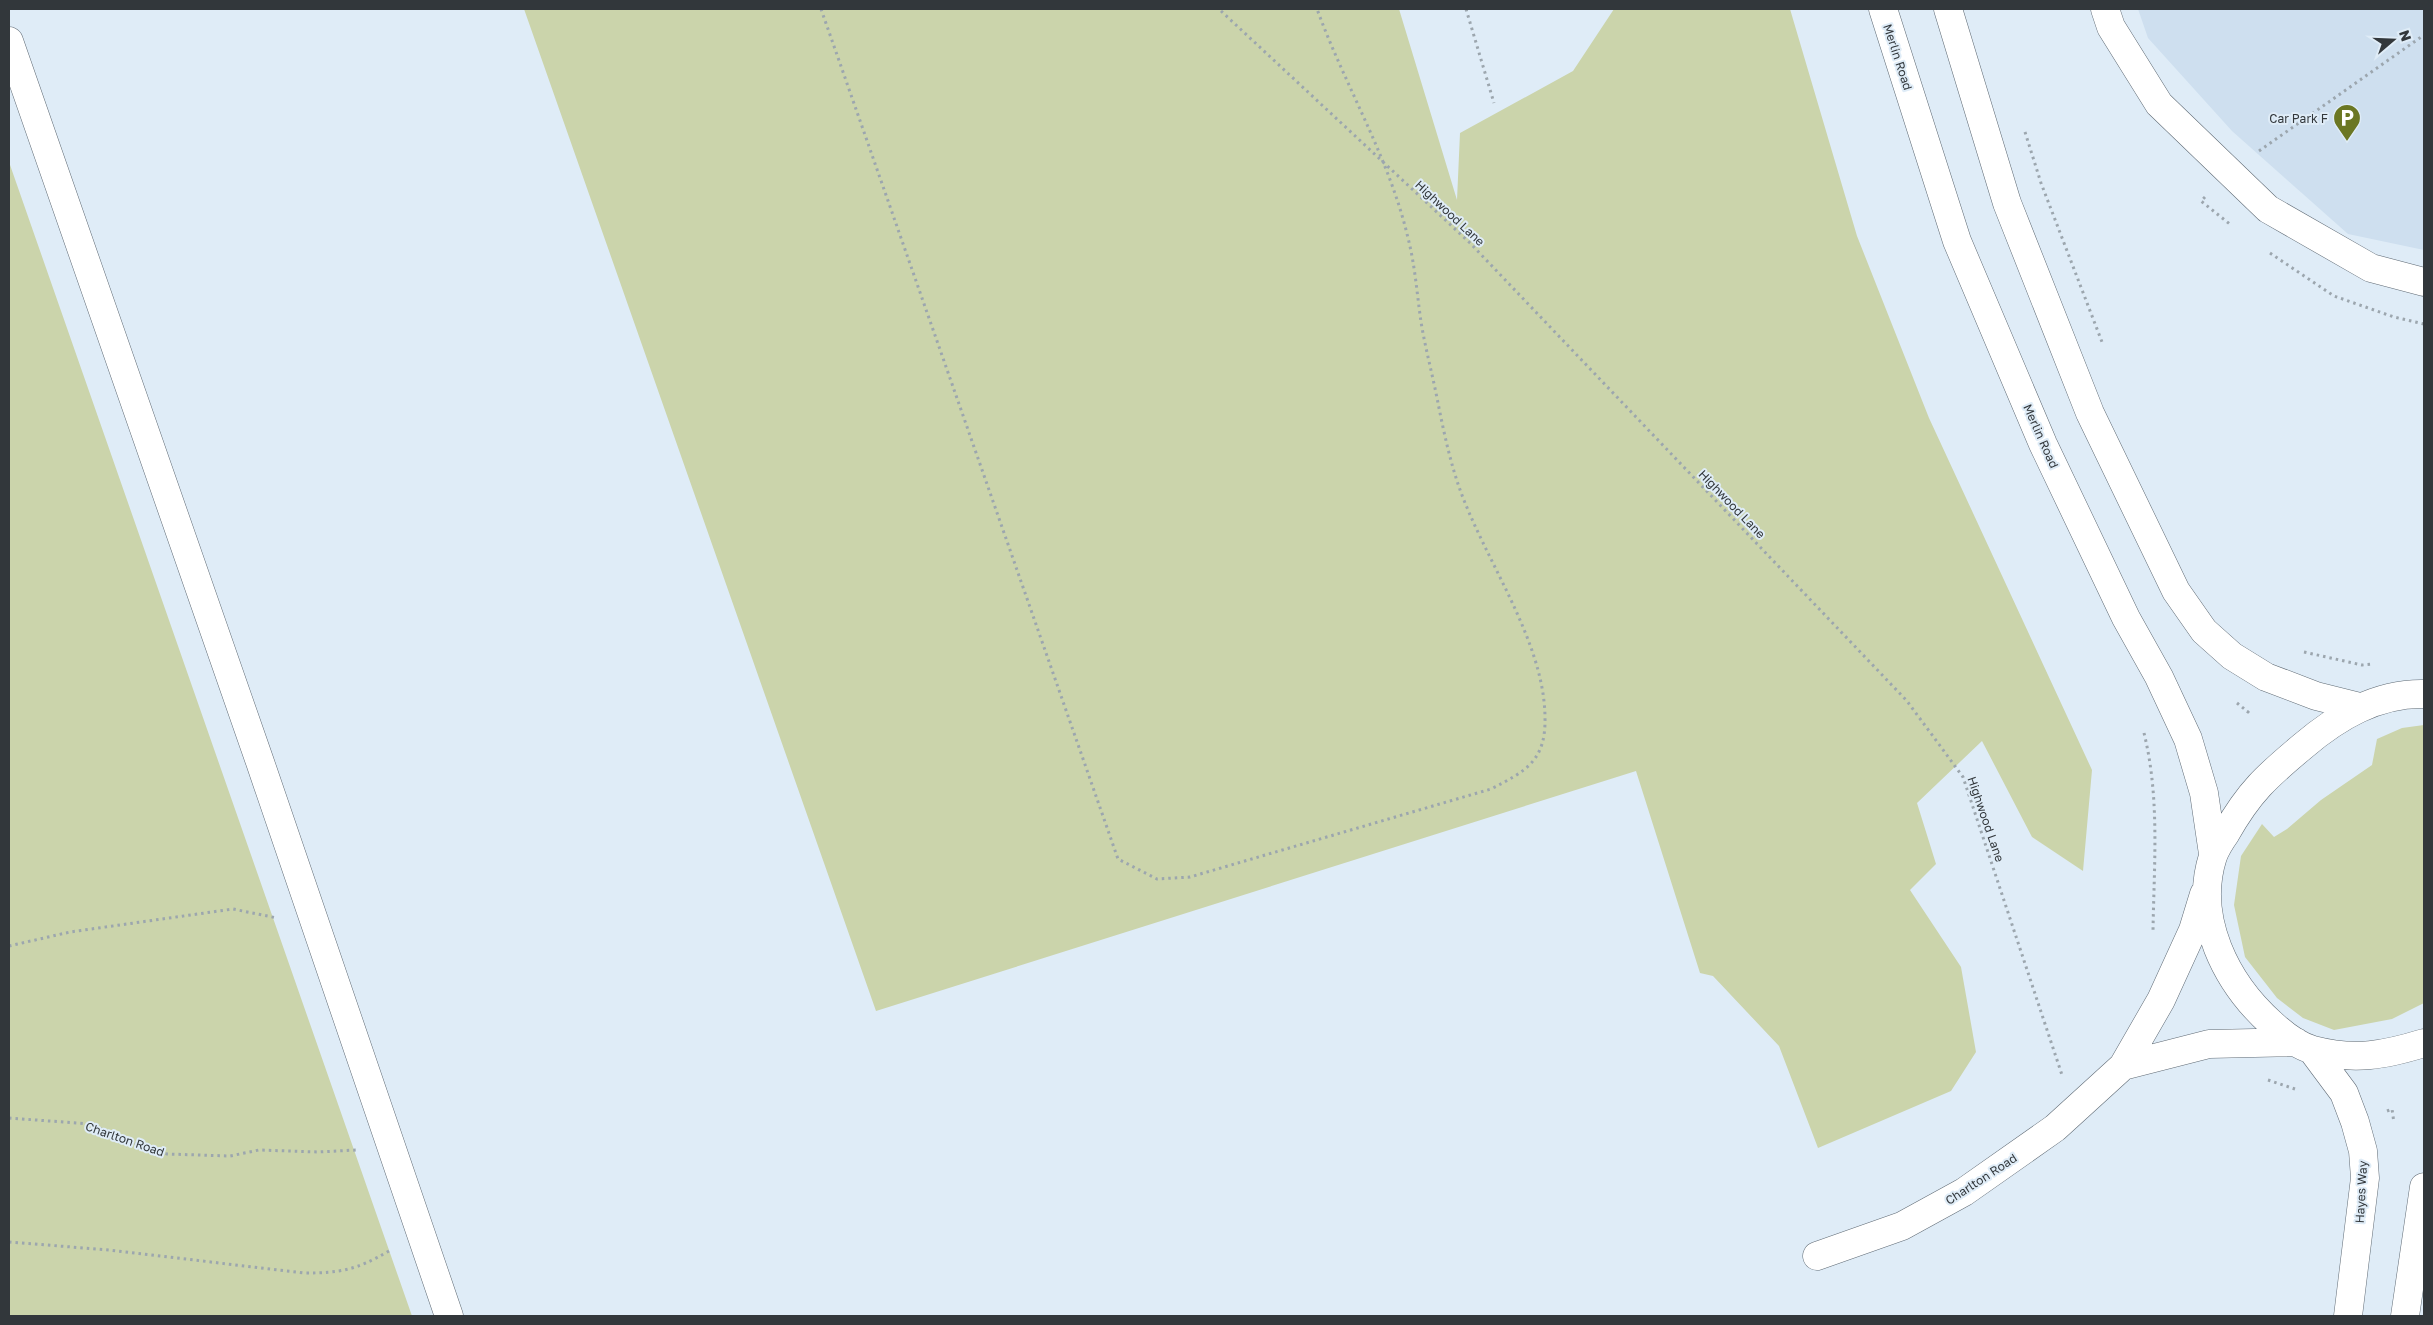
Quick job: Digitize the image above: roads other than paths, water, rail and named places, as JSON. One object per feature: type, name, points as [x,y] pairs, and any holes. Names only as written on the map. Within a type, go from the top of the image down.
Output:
[{"type":"street","name":"Merlin Road","points":[[1883,9],[1957,241],[2043,444],[2126,618],[2159,678],[2188,739],[2204,793],[2213,854]]},
{"type":"street","points":[[1948,9],[2006,202],[2090,413],[2176,591],[2204,631],[2232,656],[2266,677],[2316,696],[2360,707]]},
{"type":"street","points":[[2105,9],[2111,27],[2159,104],[2268,209],[2371,268],[2424,282]]},
{"type":"street","points":[[9,41],[316,925],[449,1316]]},
{"type":"street","points":[[2213,854],[2240,808],[2263,779],[2318,734],[2360,707],[2402,695],[2424,693]]},
{"type":"street","name":"Charlton Road","points":[[1817,1256],[1902,1226],[1964,1192],[2006,1164],[2074,1112],[2123,1066],[2161,1000],[2193,930],[2213,854]]},
{"type":"street","points":[[2206,885],[2211,925],[2222,961],[2237,987],[2257,1011],[2304,1046]]},
{"type":"street","name":"Charlton Road","points":[[2123,1066],[2209,1044],[2304,1046],[2345,1056],[2367,1057],[2384,1055],[2424,1043]]},
{"type":"street","name":"Hayes Way","points":[[2304,1046],[2344,1093],[2363,1151],[2365,1178],[2348,1316]]},
{"type":"street","points":[[2405,1316],[2424,1187]]},
{"type":"place","name":"Car Park F","points":[[2347,142]]}]
